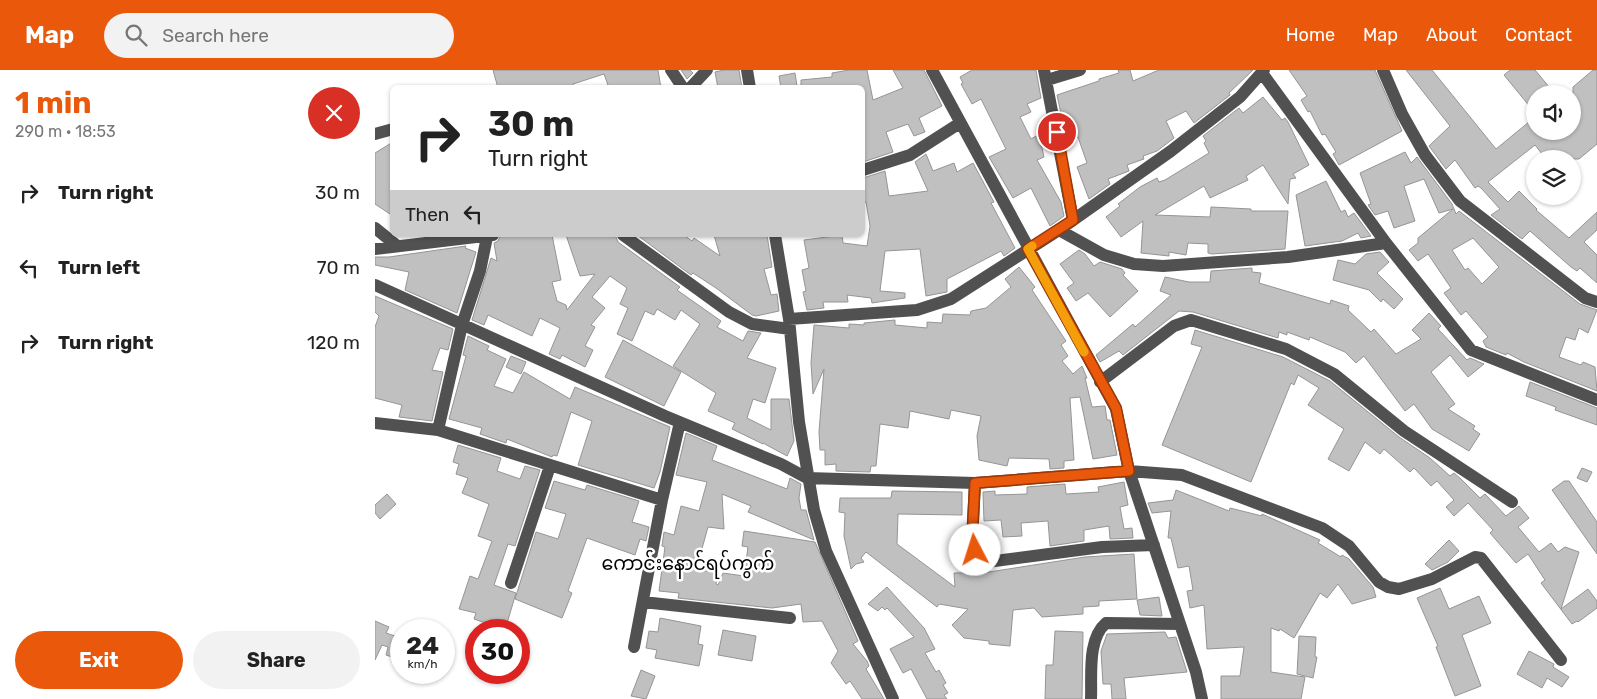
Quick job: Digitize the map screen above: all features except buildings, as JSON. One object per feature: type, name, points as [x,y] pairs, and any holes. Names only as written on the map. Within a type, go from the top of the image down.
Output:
[{"type":"street","points":[[671,70],[681,85]]},
{"type":"street","points":[[693,85],[707,70]]},
{"type":"street","points":[[747,70],[750,85]]},
{"type":"street","points":[[931,70],[1100,382],[1116,408],[1129,471],[1196,672],[1202,699]]},
{"type":"street","points":[[1073,220],[1046,75],[1079,70]]},
{"type":"street","points":[[1383,70],[1402,114],[1425,155],[1460,201],[1585,298],[1597,302]]},
{"type":"street","points":[[626,237],[729,312],[752,324],[789,324],[917,310],[951,299],[1059,230],[1179,145],[1240,97],[1263,72],[1386,243],[1471,350],[1597,400]]},
{"type":"street","points":[[865,169],[910,155],[960,122]]},
{"type":"street","points":[[375,134],[390,130]]},
{"type":"street","points":[[375,228],[396,245]]},
{"type":"street","points":[[1059,230],[1104,255],[1134,264],[1163,266],[1288,257],[1386,243]]},
{"type":"street","points":[[375,249],[396,245],[480,237]]},
{"type":"street","points":[[437,430],[462,325],[490,237]]},
{"type":"street","points":[[775,237],[789,324],[807,478],[826,551],[893,699]]},
{"type":"street","points":[[375,285],[680,422],[781,464],[807,478],[975,483],[1129,471],[1182,475],[1321,528],[1349,546],[1379,582],[1388,587],[1399,589],[1424,581],[1475,557],[1481,558],[1561,660]]},
{"type":"street","points":[[1100,382],[1174,326],[1191,320],[1285,349],[1334,374],[1404,431],[1512,502]]},
{"type":"street","points":[[634,647],[662,500],[680,422]]},
{"type":"street","points":[[375,423],[437,430],[662,500]]},
{"type":"street","points":[[511,583],[550,466]]},
{"type":"street","points":[[975,483],[972,540],[975,550],[987,562],[1102,547],[1154,545]]},
{"type":"street","points":[[643,602],[790,618]]},
{"type":"street","points":[[1091,699],[1093,648],[1098,629],[1106,623],[1180,624]]},
{"type":"slow traffic","points":[[1032,246],[1028,249],[1084,352]]},
{"type":"district","name":"ကောင်းနောင်ရပ်ကွက်","points":[[688,563]]},
{"type":"route","points":[[975,550],[972,540],[975,483],[1129,471],[1116,408],[1028,249],[1073,220],[1057,132]]}]
